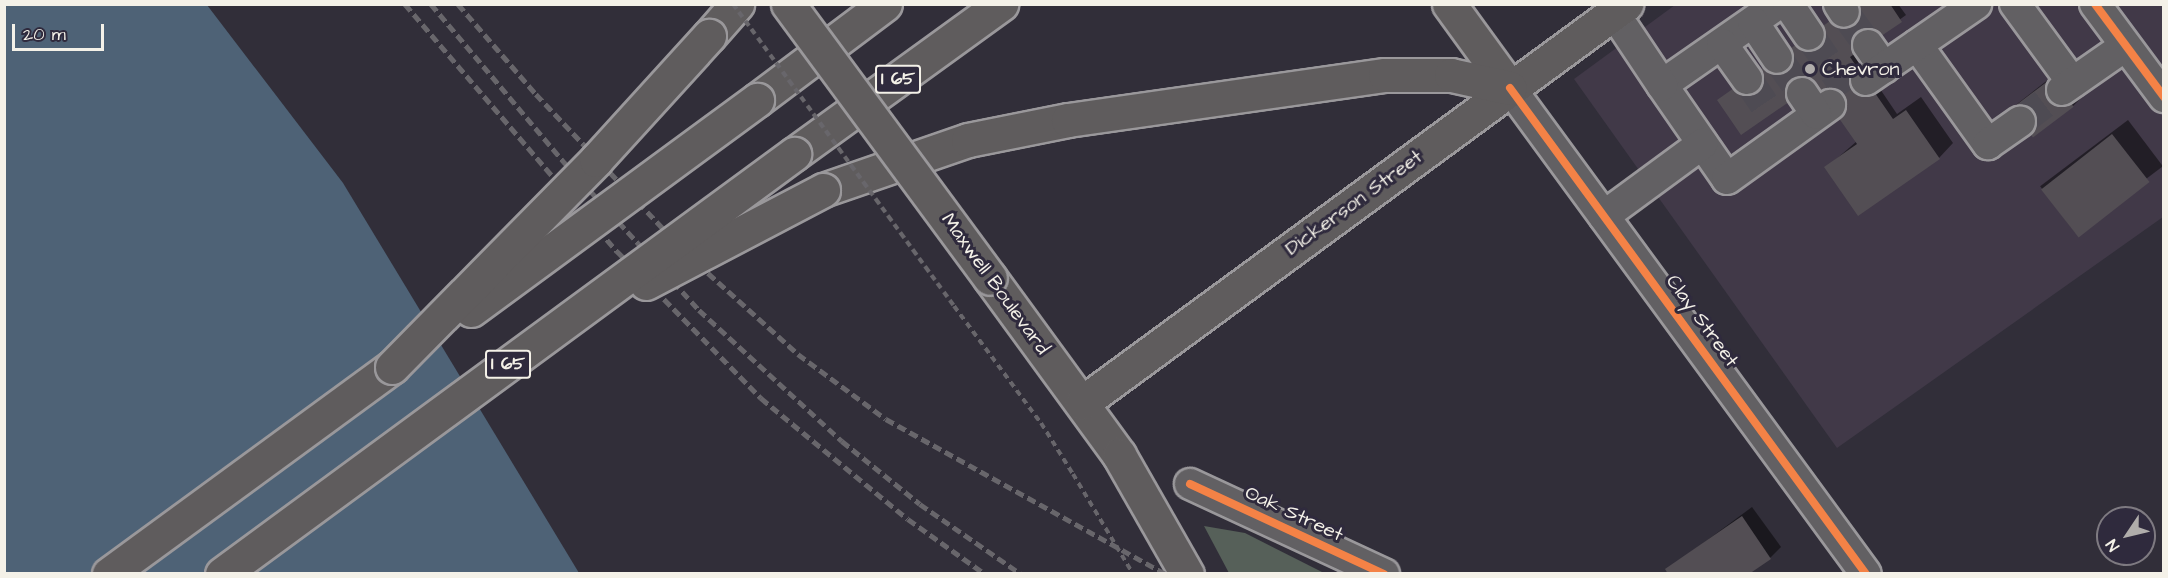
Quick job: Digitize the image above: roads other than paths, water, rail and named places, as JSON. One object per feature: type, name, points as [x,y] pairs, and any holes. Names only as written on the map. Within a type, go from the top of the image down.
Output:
[{"type":"main road","points":[[392,368],[596,160],[709,36],[735,4]]},
{"type":"main road","name":"Maxwell Boulevard","points":[[788,4],[1119,455],[1187,573]]},
{"type":"main road","points":[[109,573],[392,368],[885,4]]},
{"type":"main road","name":"I 65","points":[[222,573],[1001,4]]},
{"type":"main road","name":"Clay Street","points":[[1449,4],[1510,88]]},
{"type":"main road","name":"Dickerson Street","points":[[1082,403],[1620,9]]},
{"type":"main road","points":[[542,339],[823,190],[968,140],[1068,120],[1385,75],[1451,75],[1510,88]]},
{"type":"street","points":[[1662,85],[1778,4]]},
{"type":"street","points":[[1788,4],[1809,35]]},
{"type":"street","points":[[2015,4],[2067,86],[2125,46]]},
{"type":"street","points":[[2095,4],[2163,96]]},
{"type":"street","points":[[1620,9],[1662,85],[1727,179],[1778,125],[1816,104]]},
{"type":"street","points":[[1872,64],[1917,45],[1956,10]]},
{"type":"street","points":[[1753,22],[1777,58]]},
{"type":"street","points":[[1722,44],[1747,80]]},
{"type":"street","points":[[1917,45],[1988,144],[2020,122]]},
{"type":"street","name":"Clay Street","points":[[1510,88],[1866,573]]},
{"type":"street","points":[[1604,216],[1702,144]]},
{"type":"street","name":"Oak Street","points":[[1190,484],[1384,573]]},
{"type":"water","points":[[4,5],[207,5],[343,183],[579,573],[5,573]]},
{"type":"tunnel","points":[[1844,12],[1868,45]]},
{"type":"tunnel","points":[[1809,35],[1848,92]]},
{"type":"tunnel","points":[[1777,58],[1802,93]]},
{"type":"tunnel","points":[[1747,79],[1771,114]]},
{"type":"tunnel","points":[[2020,122],[2062,90]]},
{"type":"railway","points":[[405,4],[617,251],[761,398],[908,519],[985,574]]},
{"type":"railway","points":[[431,4],[564,162],[699,310],[842,441],[920,504],[1021,574]]},
{"type":"railway","points":[[458,4],[536,94],[688,255],[798,354],[886,419],[1166,574]]},
{"type":"place","name":"Chevron","points":[[1810,69]]}]
